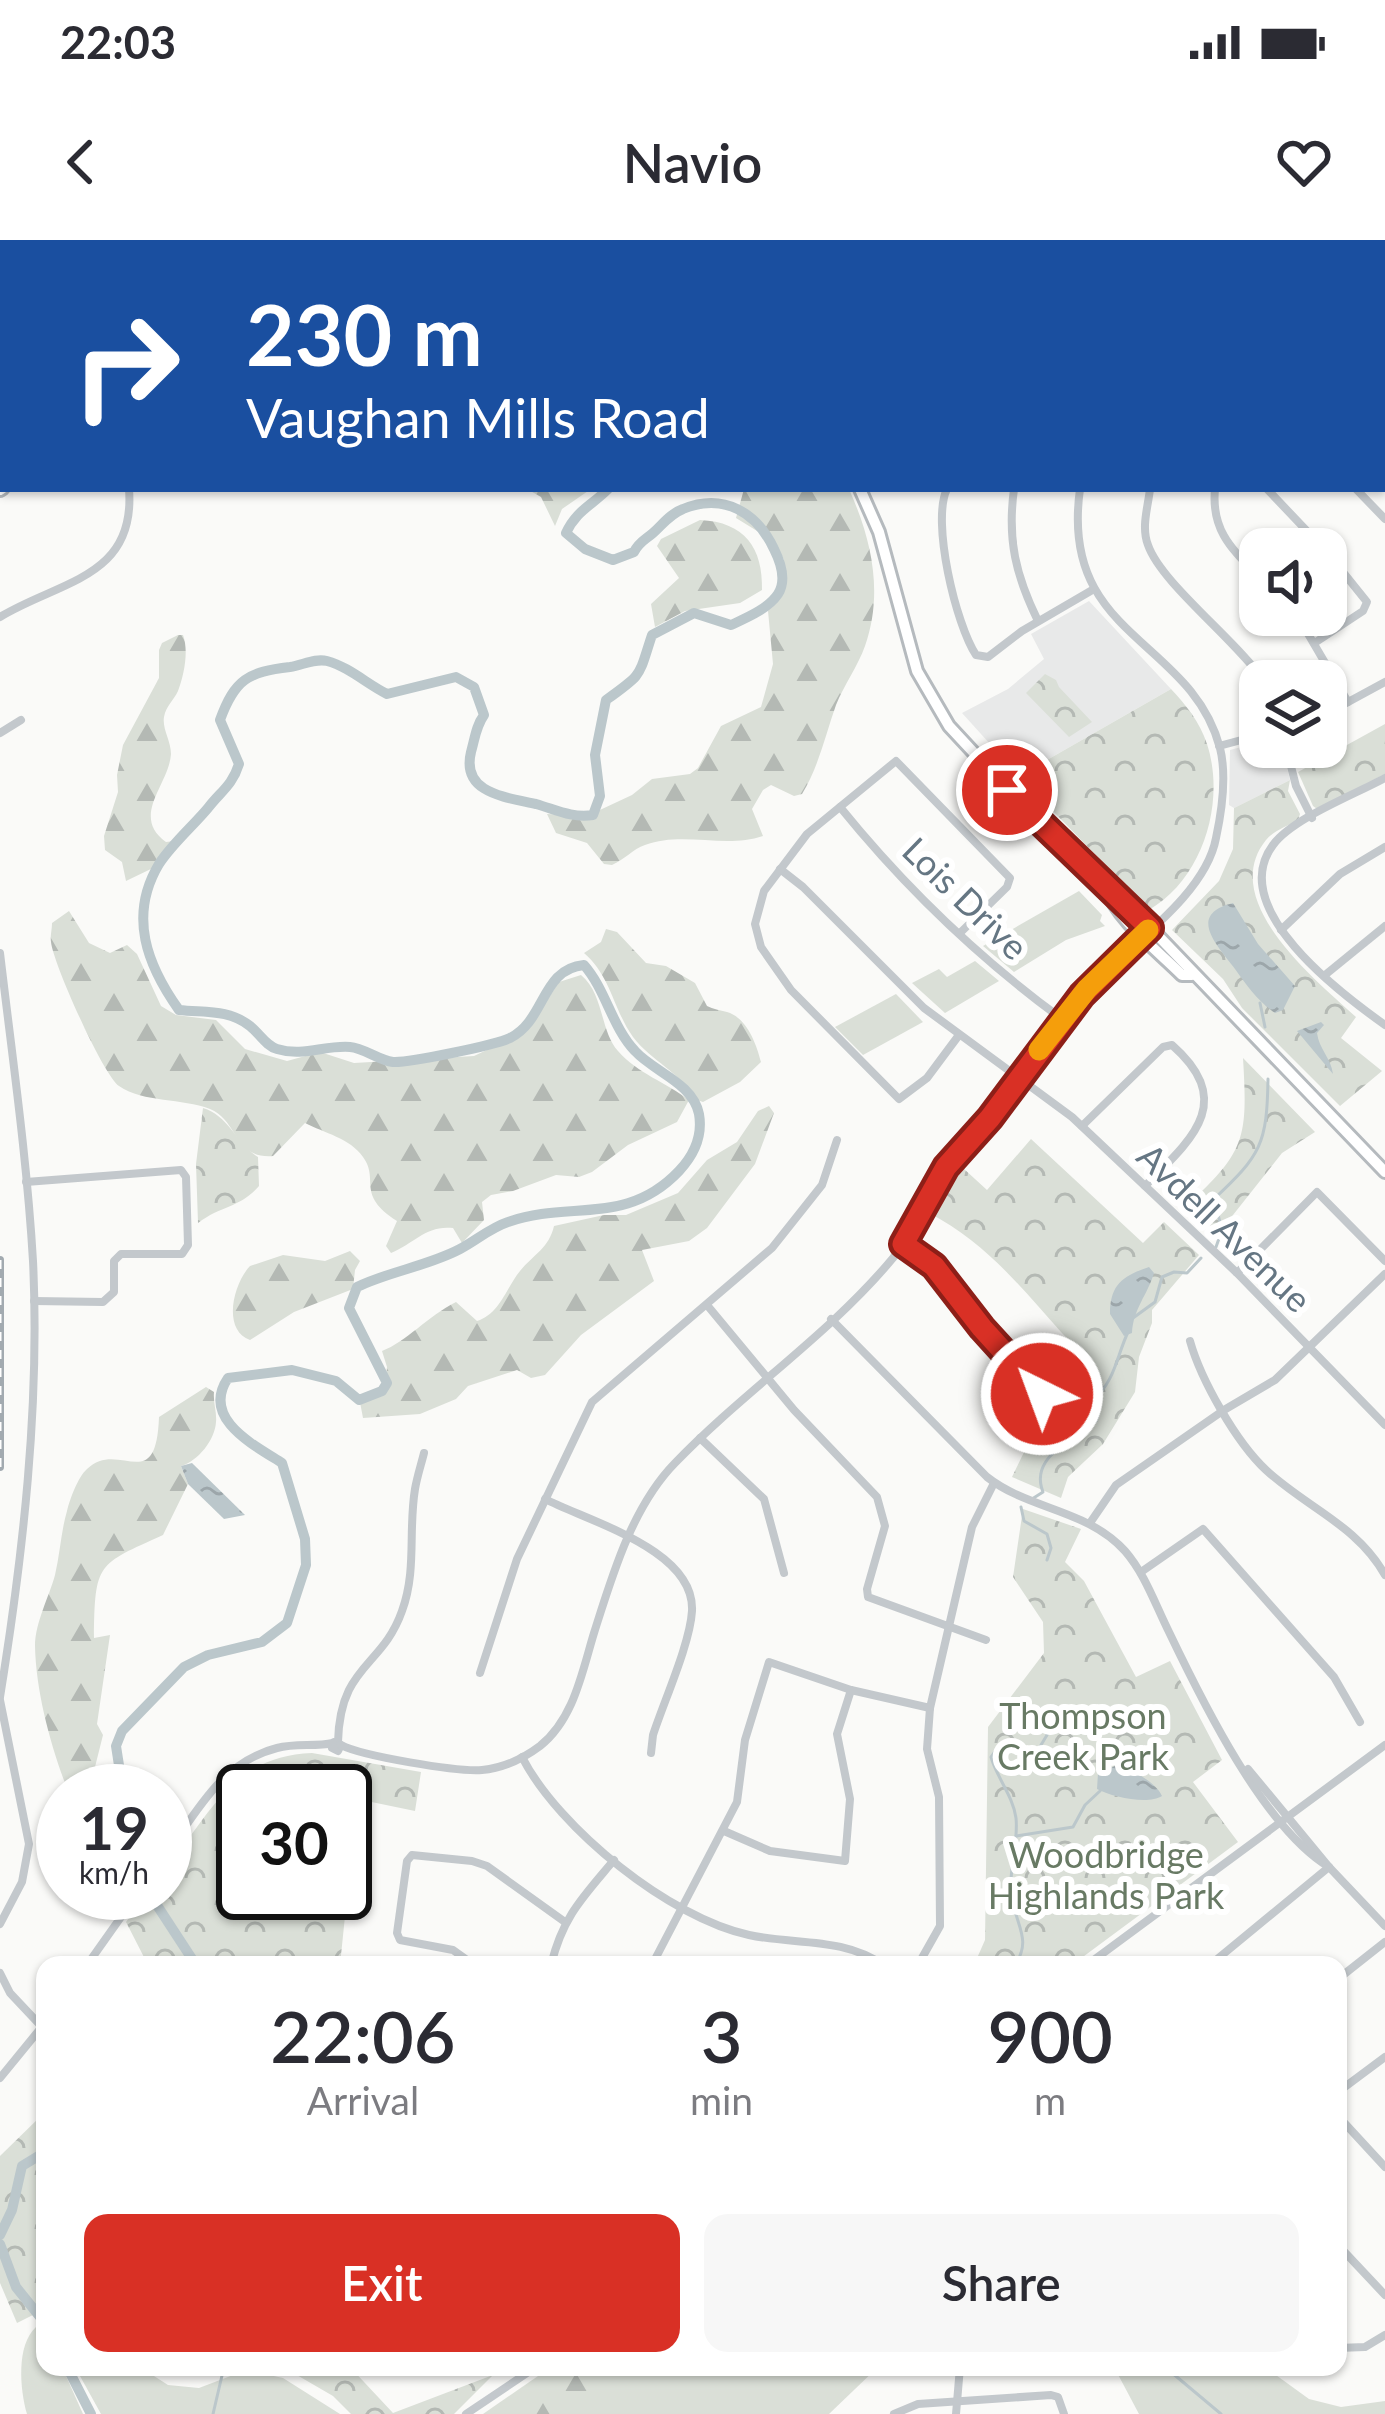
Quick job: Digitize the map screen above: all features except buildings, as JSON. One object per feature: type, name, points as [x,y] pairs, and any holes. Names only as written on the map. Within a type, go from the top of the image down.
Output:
[{"type":"main road","points":[[861,492],[879,532],[914,662],[930,697],[976,757],[1385,1172]]},
{"type":"street","points":[[0,617],[104,564],[126,530],[129,492]]},
{"type":"street","points":[[946,492],[941,518],[953,589],[962,629],[976,655],[988,657],[1094,589]]},
{"type":"street","points":[[1014,492],[1011,553],[1021,590],[1038,622]]},
{"type":"street","points":[[192,1819],[220,1781],[242,1762],[285,1746],[337,1745],[465,1770],[491,1769],[522,1757],[552,1735],[567,1712],[629,1539],[659,1481],[831,1319],[903,1244],[941,1174],[990,1118],[1062,1019],[1199,878],[1214,850],[1223,778],[1219,746],[1197,702],[1094,589],[1078,543],[1080,492]]},
{"type":"street","points":[[1150,492],[1145,527],[1158,565],[1249,660]]},
{"type":"street","points":[[1215,492],[1216,524],[1222,540],[1239,557]]},
{"type":"street","points":[[1270,492],[1304,528]]},
{"type":"street","points":[[1359,492],[1385,519]]},
{"type":"street","points":[[1347,577],[1367,602],[1347,622]]},
{"type":"street","points":[[1311,636],[1348,702],[1385,682]]},
{"type":"street","points":[[1316,643],[1326,636]]},
{"type":"street","points":[[0,733],[21,720]]},
{"type":"street","points":[[1219,746],[1239,741]]},
{"type":"street","points":[[958,1034],[921,1084],[906,1097],[895,1097],[790,990],[761,946],[756,909],[807,834],[896,761],[1008,874],[1007,887],[959,933]]},
{"type":"street","points":[[1291,768],[1312,818]]},
{"type":"street","points":[[1385,778],[1288,831],[1274,844],[1264,861],[1263,893],[1281,930],[1347,998],[1385,1024]]},
{"type":"street","name":"Lois Drive","points":[[840,806],[993,966],[1062,1019]]},
{"type":"street","points":[[1281,930],[1340,874],[1385,847]]},
{"type":"street","name":"Avdell Avenue","points":[[780,869],[924,1008],[1082,1126],[1385,1425]]},
{"type":"street","points":[[1325,976],[1385,926]]},
{"type":"street","points":[[0,952],[34,1301],[29,1446],[0,1698],[29,1844],[22,1882],[0,1924]]},
{"type":"street","points":[[1082,1126],[1163,1047],[1172,1045],[1192,1062],[1205,1095],[1202,1121],[1145,1186]]},
{"type":"street","points":[[480,1673],[517,1559],[592,1402],[772,1248],[823,1185],[837,1140]]},
{"type":"street","points":[[26,1182],[181,1170],[186,1177],[188,1245],[182,1254],[121,1254],[114,1261],[114,1292],[103,1302],[34,1301]]},
{"type":"street","points":[[1237,1274],[1317,1192],[1385,1261]]},
{"type":"street","points":[[903,1244],[934,1266],[1042,1394]]},
{"type":"street","points":[[1090,1523],[1116,1485],[1275,1380],[1385,1274]]},
{"type":"street","points":[[707,1305],[877,1497],[885,1526],[868,1597],[986,1640]]},
{"type":"street","points":[[831,1319],[994,1483],[1090,1523],[1119,1545],[1141,1572],[1208,1711],[1239,1759],[1284,1819],[1385,1926]]},
{"type":"street","points":[[1190,1341],[1197,1368],[1246,1447],[1267,1471],[1360,1540],[1385,1575]]},
{"type":"street","points":[[700,1438],[764,1498],[784,1573]]},
{"type":"street","points":[[337,1745],[343,1702],[353,1678],[389,1640],[403,1611],[414,1565],[414,1491],[424,1453]]},
{"type":"street","points":[[923,1956],[940,1926],[939,1796],[927,1749],[930,1708],[972,1527],[994,1483]]},
{"type":"street","points":[[545,1499],[674,1564],[687,1582],[692,1605],[651,1753]]},
{"type":"street","points":[[1141,1572],[1203,1529],[1334,1677],[1360,1722]]},
{"type":"street","points":[[657,1956],[737,1802],[745,1740],[770,1663],[851,1690],[930,1708]]},
{"type":"street","points":[[724,1831],[770,1851],[845,1861],[850,1799],[837,1734],[851,1690]]},
{"type":"street","points":[[1099,1956],[1385,1745]]},
{"type":"street","points":[[522,1757],[547,1799],[649,1890],[743,1934],[845,1946],[865,1956]]},
{"type":"street","points":[[460,1956],[400,1940],[397,1933],[407,1861],[412,1855],[487,1866],[565,1922]]},
{"type":"street","points":[[554,1956],[580,1896],[614,1860]]},
{"type":"street","points":[[1221,1956],[1330,1867]]},
{"type":"street","points":[[93,1956],[119,1920]]},
{"type":"street","points":[[1347,1971],[1385,1942]]},
{"type":"street","points":[[0,1973],[10,1994],[36,2018]]},
{"type":"street","points":[[0,2078],[36,2035]]},
{"type":"street","points":[[1347,2085],[1385,2057]]},
{"type":"street","points":[[1347,2126],[1385,2168]]},
{"type":"street","points":[[1347,2255],[1385,2295]]},
{"type":"street","points":[[1347,2348],[1360,2348],[1385,2335]]},
{"type":"street","points":[[466,2414],[523,2376]]},
{"type":"street","points":[[956,2414],[959,2376]]},
{"type":"street","points":[[894,2414],[918,2404],[1051,2395],[1058,2397],[1064,2414]]},
{"type":"shaded area","points":[[1089,601],[1171,689],[1019,776],[962,713],[1008,689],[1044,659],[1031,634]]},
{"type":"shaded area","points":[[1239,748],[1239,768],[1287,768],[1290,780],[1234,808],[1229,805],[1230,750]]},
{"type":"green space","points":[[532,492],[587,492],[562,509],[555,526],[541,497]]},
{"type":"green space","points":[[743,492],[850,492],[863,527],[874,586],[865,646],[802,794],[794,796],[771,785],[752,809],[763,836],[734,841],[659,841],[612,865],[604,864],[587,843],[556,833],[547,814],[587,816],[632,795],[652,779],[690,774],[721,726],[761,707],[773,664],[768,611],[784,560],[775,542],[736,518]]},
{"type":"green space","points":[[700,520],[729,526],[748,540],[759,562],[762,590],[740,603],[685,611],[655,627],[651,604],[679,578],[657,546],[661,539]]},
{"type":"green space","points":[[178,635],[185,641],[185,663],[178,691],[164,717],[171,754],[151,811],[156,832],[166,842],[174,841],[155,867],[126,881],[122,862],[105,850],[104,836],[118,792],[123,745],[159,678],[162,643]]},
{"type":"green space","points":[[1045,674],[1056,680],[1092,722],[1069,737],[1026,693]]},
{"type":"green space","points":[[1171,689],[1201,728],[1214,790],[1196,859],[1184,879],[1149,910],[1019,776]]},
{"type":"green space","points":[[1385,724],[1385,774],[1317,809],[1298,772],[1347,768],[1347,745]]},
{"type":"green space","points":[[1290,780],[1288,791],[1300,814],[1298,820],[1266,840],[1254,864],[1254,888],[1262,913],[1278,938],[1356,1017],[1341,1038],[1382,1071],[1340,1106],[1172,930],[1219,881],[1233,849],[1234,808]]},
{"type":"green space","points":[[1079,891],[1102,915],[1105,926],[1066,940],[1014,972],[983,946]]},
{"type":"green space","points":[[69,911],[89,943],[110,953],[127,945],[137,954],[161,1006],[176,1015],[216,1020],[245,1049],[287,1061],[320,1052],[354,1063],[474,1056],[527,1031],[559,982],[581,975],[594,992],[618,1051],[689,1100],[677,1122],[628,1145],[592,1172],[579,1177],[556,1175],[491,1195],[482,1202],[484,1220],[462,1243],[453,1228],[444,1228],[391,1253],[386,1246],[397,1221],[376,1203],[368,1165],[344,1141],[305,1123],[273,1156],[260,1155],[243,1146],[210,1109],[119,1086],[91,1041],[54,954],[52,923]]},
{"type":"green space","points":[[606,929],[617,932],[646,963],[666,966],[695,983],[707,1006],[740,1020],[761,1062],[740,1082],[703,1102],[694,1099],[633,1037],[600,972],[584,953],[601,942]]},
{"type":"green space","points":[[975,961],[999,981],[945,1013],[912,983],[939,969],[947,977]]},
{"type":"green space","points":[[896,994],[923,1022],[863,1055],[835,1027]]},
{"type":"green space","points":[[1243,1058],[1315,1132],[1282,1153],[1214,1239],[1183,1209],[1219,1173],[1238,1143],[1243,1127]]},
{"type":"green space","points":[[769,1106],[774,1113],[755,1164],[707,1228],[689,1241],[642,1250],[654,1281],[581,1335],[545,1375],[531,1378],[517,1370],[468,1386],[456,1399],[420,1414],[363,1418],[359,1397],[377,1397],[385,1390],[387,1367],[382,1351],[456,1302],[477,1321],[485,1318],[545,1245],[554,1226],[626,1215],[678,1193],[707,1160],[737,1142],[758,1111]]},
{"type":"green space","points":[[203,1108],[219,1117],[258,1157],[259,1186],[245,1199],[198,1223],[196,1164]]},
{"type":"green space","points":[[1031,1139],[1143,1243],[1164,1222],[1199,1255],[1152,1310],[1135,1392],[1103,1444],[1068,1477],[1061,1498],[1012,1477],[1037,1425],[1079,1380],[1086,1359],[1000,1266],[929,1213],[963,1168],[987,1190]]},
{"type":"green space","points":[[350,1251],[360,1261],[353,1289],[294,1312],[250,1340],[241,1335],[233,1306],[250,1266],[283,1255],[325,1261]]},
{"type":"green space","points":[[206,1387],[214,1392],[215,1429],[199,1455],[181,1466],[188,1484],[163,1535],[112,1561],[99,1580],[94,1638],[110,1635],[97,1724],[103,1735],[96,1764],[59,1764],[38,1682],[35,1646],[70,1500],[84,1473],[99,1461],[143,1461],[151,1455],[159,1417]]},
{"type":"green space","name":"Thompson Creek Park","points":[[1023,1509],[1081,1529],[1065,1562],[1084,1581],[1136,1677],[1170,1661],[1222,1760],[1193,1782],[1238,1842],[1084,1956],[978,1956],[985,1940],[988,1727],[1044,1653],[1043,1622],[1013,1577]]},
{"type":"green space","points":[[312,1753],[421,1772],[415,1811],[372,1802],[372,1764],[264,1764]]},
{"type":"green space","points":[[216,1804],[216,1920],[345,1920],[341,1956],[143,1956],[126,1922],[192,1920],[192,1835]]},
{"type":"green space","points":[[36,2121],[36,2314],[17,2323],[0,2283],[0,2156]]},
{"type":"green space","points":[[36,2327],[36,2376],[66,2376],[83,2414],[27,2414],[21,2381],[30,2335]]},
{"type":"green space","points":[[80,2376],[154,2376],[168,2385],[199,2388],[230,2376],[274,2376],[340,2414],[101,2414]]},
{"type":"green space","points":[[299,2376],[358,2376],[393,2413],[492,2376],[454,2414],[351,2414],[333,2396]]},
{"type":"green space","points":[[538,2376],[869,2376],[829,2414],[483,2414]]},
{"type":"green space","points":[[544,2376],[616,2376],[581,2394],[595,2414],[487,2414]]},
{"type":"green space","points":[[1119,2376],[1277,2376],[1309,2399],[1341,2407],[1385,2401],[1385,2414],[1139,2414]]},
{"type":"water","points":[[1233,903],[1258,944],[1295,986],[1283,1010],[1275,1013],[1258,998],[1210,932],[1211,915]]},
{"type":"water","points":[[1321,1022],[1318,1039],[1333,1074],[1297,1031]]},
{"type":"water","points":[[1149,1267],[1154,1273],[1132,1333],[1124,1336],[1110,1314],[1112,1296],[1125,1278]]},
{"type":"water","points":[[192,1463],[245,1515],[224,1519],[188,1484],[181,1466]]},
{"type":"water","points":[[1122,1763],[1162,1796],[1130,1799],[1097,1789],[1098,1773]]},
{"type":"waterway","points":[[119,1764],[116,1746],[122,1731],[184,1667],[208,1655],[262,1642],[287,1623],[306,1565],[305,1539],[282,1463],[245,1438],[225,1417],[221,1392],[228,1378],[292,1370],[336,1381],[359,1400],[382,1391],[387,1383],[349,1308],[357,1287],[448,1255],[508,1222],[638,1200],[679,1171],[696,1145],[700,1122],[695,1103],[627,1041],[584,965],[559,976],[531,1020],[510,1038],[393,1062],[350,1047],[277,1049],[233,1017],[179,1010],[158,976],[145,940],[145,902],[159,864],[226,788],[239,764],[220,720],[226,706],[245,680],[263,672],[327,661],[387,694],[456,677],[474,687],[484,715],[471,752],[470,766],[479,785],[564,813],[593,815],[600,796],[595,755],[606,700],[638,673],[652,635],[694,613],[731,625],[769,604],[781,589],[783,577],[777,554],[758,525],[738,509],[712,503],[678,511],[634,552],[613,560],[585,549],[566,533],[605,492]]},
{"type":"waterway","points":[[1260,1003],[1265,1027]]},
{"type":"waterway","points":[[1216,1247],[1222,1230],[1214,1199],[1258,1147],[1266,1119],[1268,1079]]},
{"type":"waterway","points":[[1133,1318],[1155,1302],[1162,1277],[1187,1273],[1201,1258]]},
{"type":"waterway","points":[[1032,1499],[1043,1492],[1040,1480],[1048,1459],[1096,1421],[1093,1400],[1111,1377],[1128,1332]]},
{"type":"waterway","points":[[1021,1507],[1024,1521],[1047,1534],[1051,1548],[1047,1560]]},
{"type":"waterway","points":[[1020,1956],[1023,1941],[1011,1892],[1016,1818],[991,1757],[1007,1745],[1038,1750],[1047,1735]]},
{"type":"waterway","points":[[1016,1836],[1073,1827],[1085,1805],[1100,1791]]},
{"type":"waterway","points":[[167,1920],[190,1956]]},
{"type":"waterway","points":[[0,2235],[12,2210],[22,2166],[36,2157]]},
{"type":"waterway","points":[[0,2244],[16,2287],[36,2312]]},
{"type":"waterway","points":[[72,2376],[91,2414]]},
{"type":"waterway","points":[[213,2414],[222,2376]]},
{"type":"waterway","points":[[1176,2376],[1221,2414]]},
{"type":"railway","points":[[0,1260],[0,1467]]},
{"type":"slow traffic","points":[[1039,1050],[1087,989],[1148,930]]},
{"type":"route","points":[[1007,790],[1150,928],[1082,995],[990,1118],[946,1167],[903,1244],[950,1283],[982,1328],[1042,1394]]},
{"type":"park label","name":"Woodbridge Highlands Park","points":[[1106,1874]]}]
